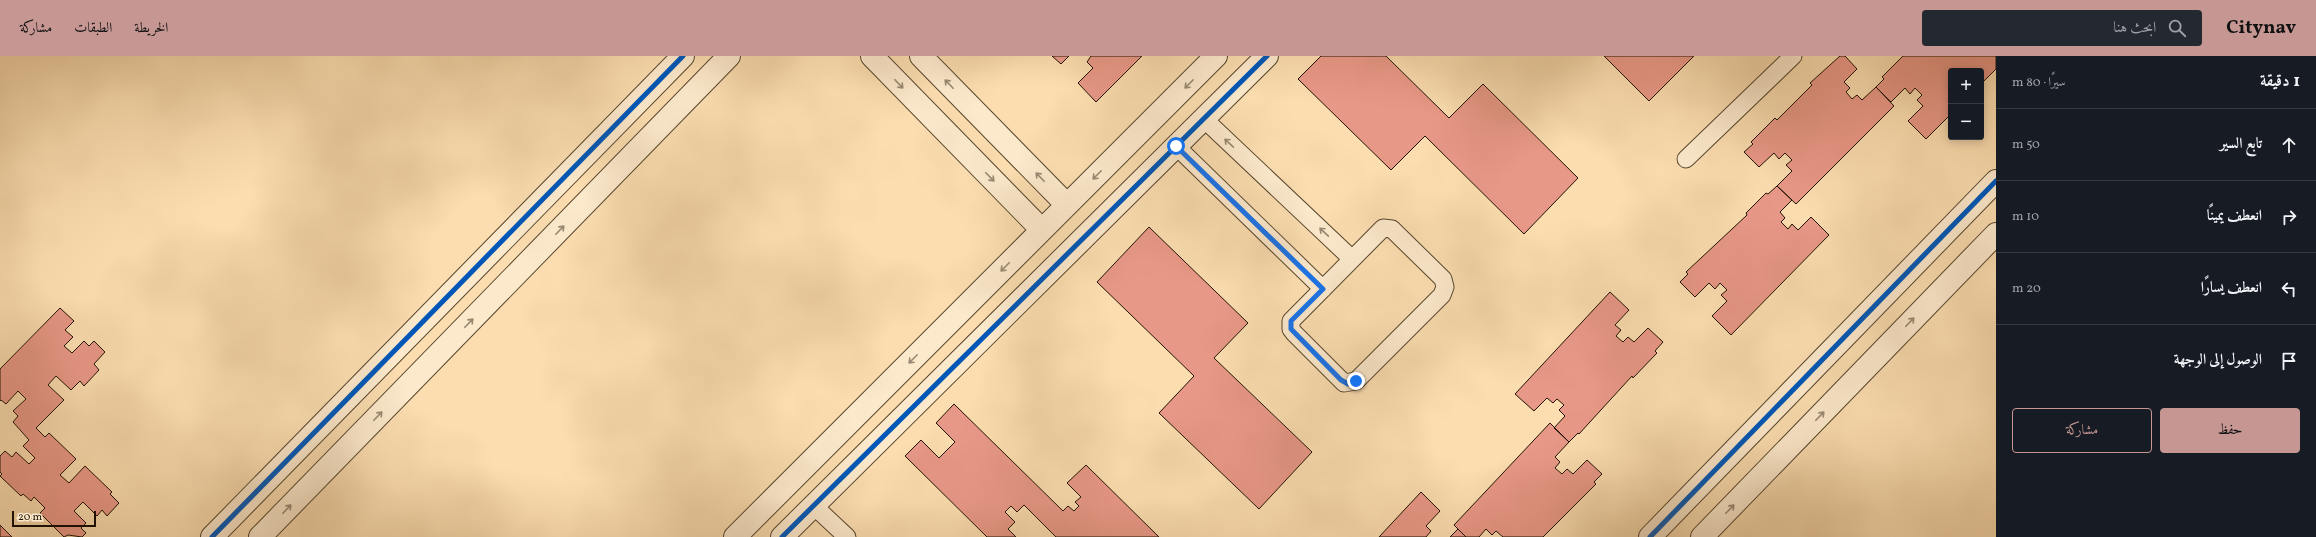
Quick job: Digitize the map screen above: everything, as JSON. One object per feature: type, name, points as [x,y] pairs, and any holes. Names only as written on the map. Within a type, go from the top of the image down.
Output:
[{"type":"street","points":[[212,537],[683,56]]},
{"type":"street","points":[[260,537],[729,56]]},
{"type":"street","points":[[872,56],[1042,230]]},
{"type":"street","points":[[921,56],[1067,205]]},
{"type":"street","points":[[735,537],[1216,56]]},
{"type":"street","points":[[789,535],[814,506],[1267,56]]},
{"type":"street","points":[[1650,537],[1996,181]]},
{"type":"street","points":[[1702,537],[1996,234]]},
{"type":"lane","points":[[1686,159],[1793,56]]},
{"type":"lane","points":[[1204,119],[1352,259]]},
{"type":"lane","points":[[1176,146],[1323,289]]},
{"type":"lane","points":[[1383,228],[1392,229],[1443,279],[1445,287],[1442,294],[1352,383],[1344,383],[1291,329],[1291,321],[1352,259],[1383,228]]},
{"type":"lane","points":[[814,506],[847,537]]},
{"type":"building","points":[[1052,56],[1069,56],[1061,64]]},
{"type":"building","points":[[1091,56],[1142,56],[1096,102],[1078,83],[1093,68],[1087,62]]},
{"type":"building","points":[[1321,56],[1386,56],[1449,118],[1483,84],[1578,178],[1524,234],[1425,136],[1391,170],[1298,79]]},
{"type":"building","points":[[1604,56],[1694,56],[1649,101]]},
{"type":"building","points":[[1840,56],[1845,56],[1857,69],[1844,82],[1850,88],[1846,92],[1852,99],[1857,95],[1862,100],[1876,87],[1894,106],[1796,204],[1777,186],[1792,171],[1786,165],[1792,160],[1785,153],[1779,159],[1774,153],[1759,167],[1744,152],[1753,144],[1751,142],[1775,118],[1777,120],[1812,85],[1810,83]]},
{"type":"building","points":[[1903,56],[1996,56],[1996,69],[1984,81],[1984,68],[1948,68],[1948,117],[1926,139],[1908,121],[1923,106],[1917,100],[1922,95],[1915,88],[1910,94],[1905,88],[1891,102],[1876,87],[1884,79],[1882,77]]},
{"type":"building","points":[[1777,186],[1792,200],[1780,212],[1785,218],[1781,222],[1788,229],[1792,224],[1798,230],[1811,217],[1829,235],[1731,335],[1712,316],[1727,301],[1721,295],[1727,290],[1720,283],[1715,289],[1709,283],[1695,297],[1680,282],[1688,274],[1686,272],[1747,215],[1746,213],[1766,193],[1768,194]]},
{"type":"building","points":[[1149,227],[1248,323],[1214,358],[1312,452],[1259,509],[1159,413],[1194,376],[1097,282]]},
{"type":"building","points":[[1610,292],[1629,310],[1615,325],[1621,330],[1616,336],[1623,342],[1628,337],[1634,342],[1648,328],[1663,342],[1655,351],[1657,353],[1633,378],[1632,376],[1579,434],[1578,433],[1569,442],[1554,428],[1565,416],[1559,410],[1564,405],[1557,399],[1553,403],[1547,398],[1534,411],[1515,394]]},
{"type":"building","points":[[60,308],[74,321],[65,330],[73,337],[64,346],[72,353],[84,341],[89,346],[94,341],[105,352],[94,364],[99,370],[84,386],[80,381],[71,390],[56,376],[48,385],[64,400],[36,428],[45,437],[49,433],[76,459],[60,475],[69,483],[85,466],[112,492],[110,494],[119,503],[107,516],[102,510],[97,516],[83,502],[74,511],[86,523],[81,528],[86,533],[82,537],[68,535],[64,537],[40,513],[45,508],[34,497],[31,501],[23,494],[21,496],[0,476],[2,474],[0,472],[0,456],[5,451],[12,457],[16,452],[29,464],[35,458],[23,446],[29,440],[13,422],[18,416],[13,411],[26,399],[18,391],[6,404],[1,400],[0,401],[0,369]]},
{"type":"building","points":[[954,404],[1063,511],[1068,506],[1074,511],[1079,506],[1075,502],[1081,497],[1067,483],[1086,465],[1159,537],[1056,537],[1024,505],[1017,512],[1011,506],[1005,512],[1015,522],[1008,529],[1016,537],[987,537],[905,456],[921,440],[939,458],[955,442],[936,423]]},
{"type":"building","points":[[1550,423],[1569,442],[1555,457],[1560,462],[1555,468],[1562,474],[1567,469],[1573,474],[1587,460],[1602,474],[1594,482],[1596,484],[1543,537],[1503,537],[1496,531],[1492,535],[1486,529],[1479,537],[1466,537],[1454,525]]},
{"type":"building","points":[[1421,492],[1440,511],[1426,526],[1431,531],[1426,537],[1379,537]]},
{"type":"building","points":[[0,525],[12,537],[0,537]]},
{"type":"building","points":[[1458,529],[1466,537],[1450,537]]},
{"type":"cycle path","points":[[212,537],[683,56]]},
{"type":"cycle path","points":[[782,537],[1267,56]]},
{"type":"cycle path","points":[[1650,537],[1996,181]]},
{"type":"route","points":[[1176,146],[1323,289],[1291,321],[1291,329],[1344,383],[1348,384],[1356,381]]}]
